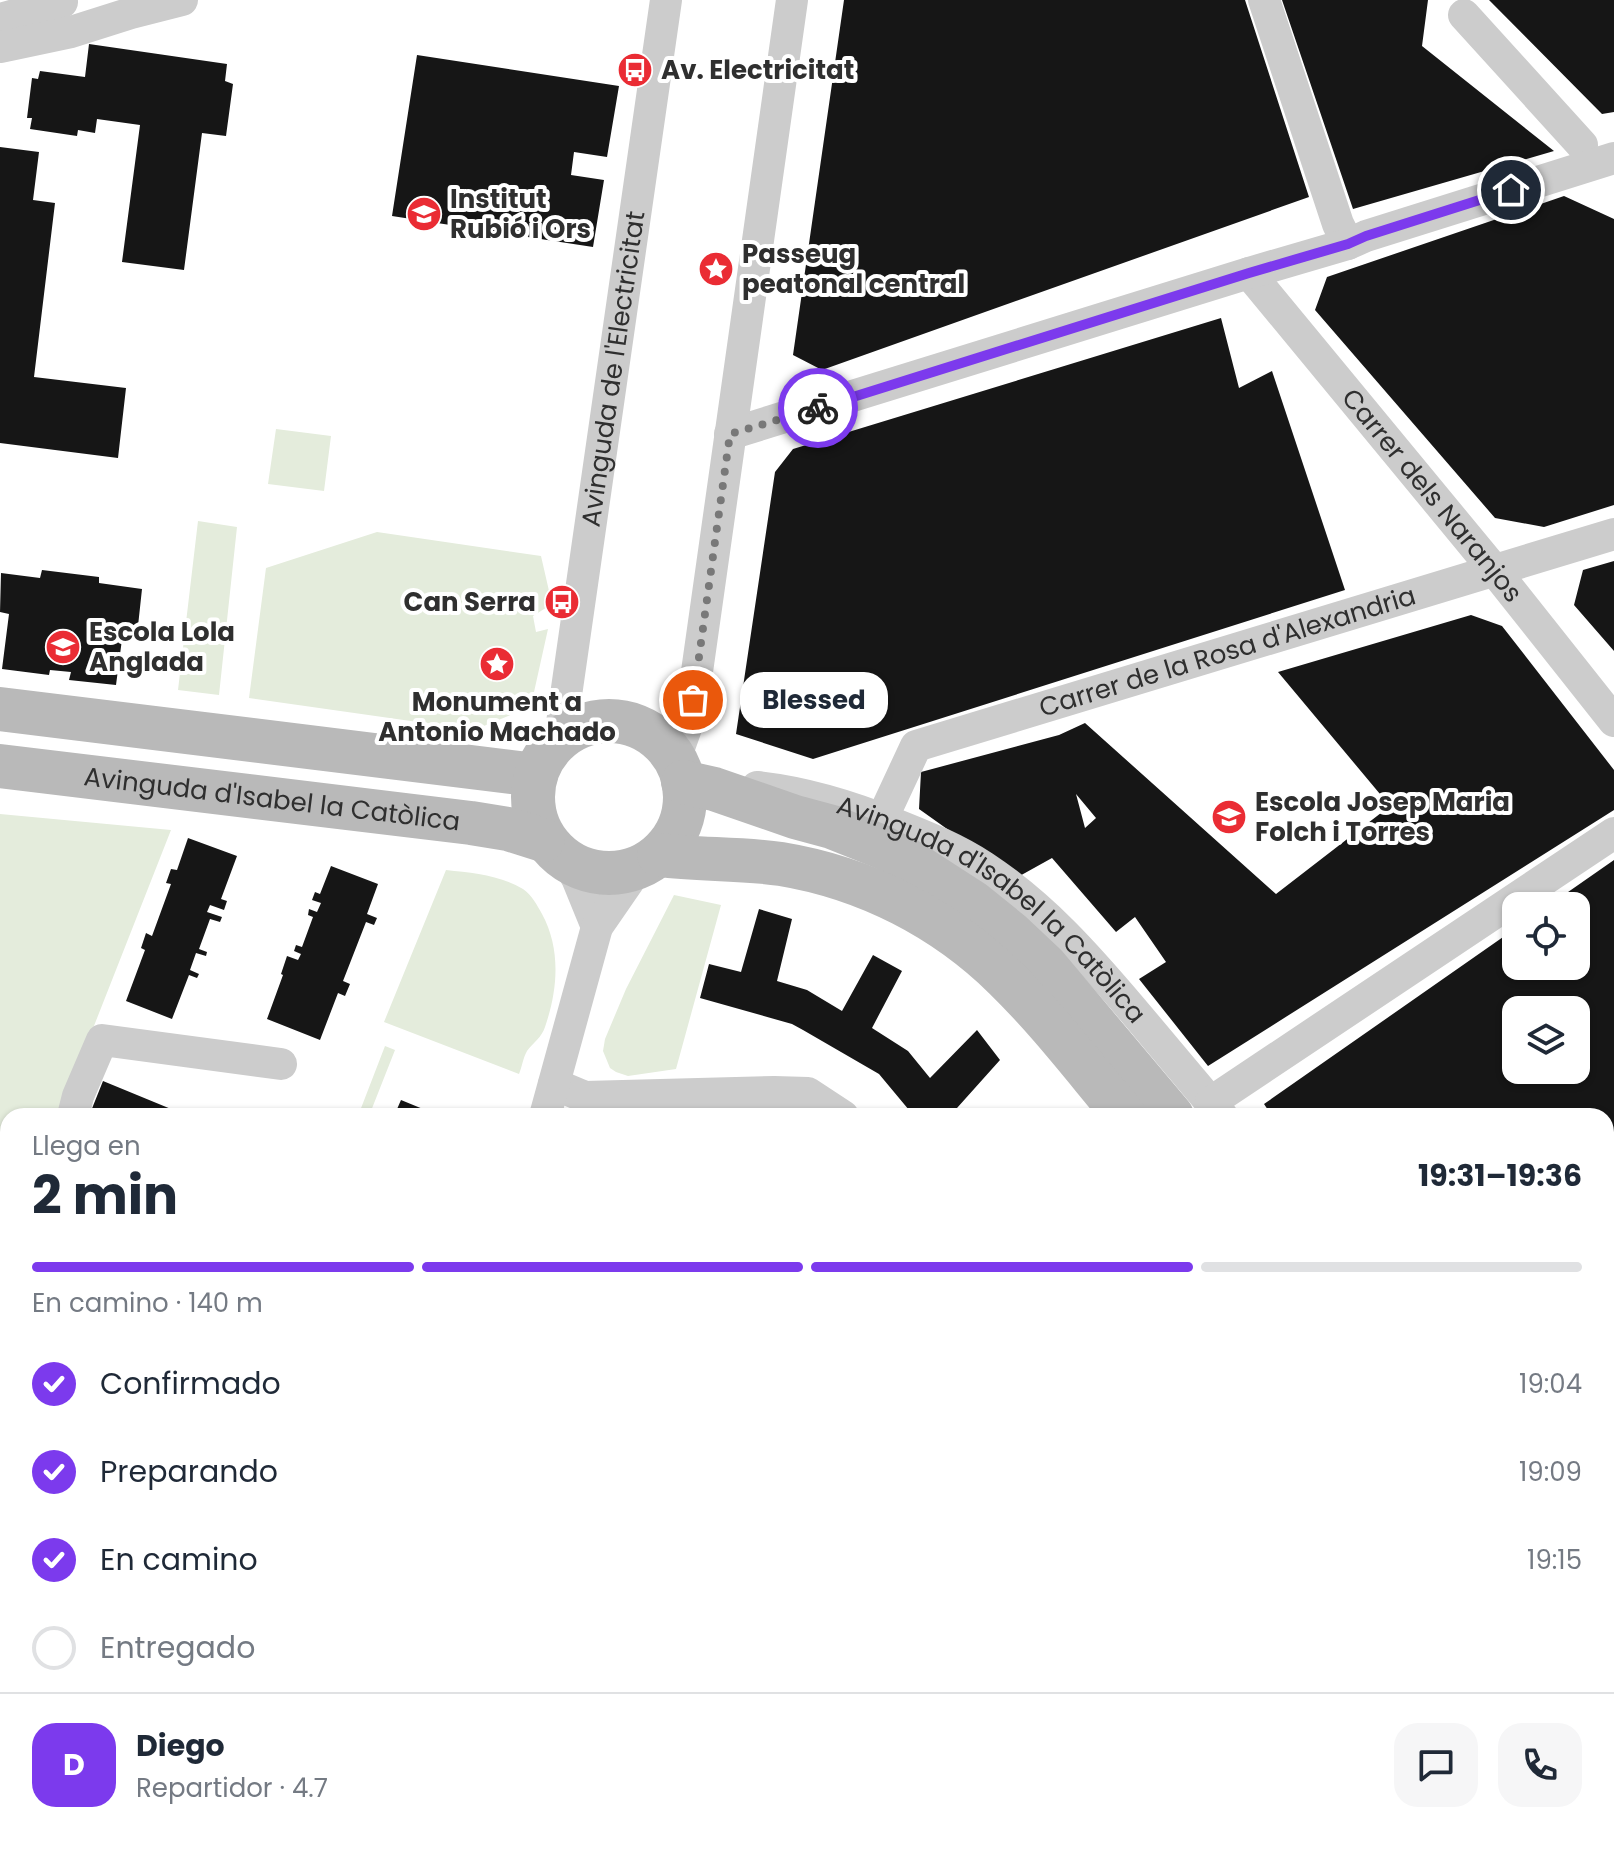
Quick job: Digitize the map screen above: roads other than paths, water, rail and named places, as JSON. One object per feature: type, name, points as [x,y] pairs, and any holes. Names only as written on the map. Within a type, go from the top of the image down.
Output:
[{"type":"street","points":[[0,47],[99,12],[131,13],[182,0]]},
{"type":"street","name":"Avinguda de l'Electricitat","points":[[560,737],[666,0]]},
{"type":"street","points":[[547,1108],[597,927],[648,862],[676,834],[684,809],[691,777],[691,714],[792,0]]},
{"type":"street","points":[[1264,0],[1338,224],[1348,244]]},
{"type":"street","points":[[0,19],[63,7]]},
{"type":"street","points":[[730,434],[1348,244],[1602,160],[1464,15]]},
{"type":"street","name":"Carrer dels Naranjos","points":[[1249,273],[1495,571],[1614,721]]},
{"type":"street","name":"Carrer de la Rosa d'Alexandria","points":[[882,819],[916,746],[1614,534]]},
{"type":"street","points":[[0,709],[536,775]]},
{"type":"street","points":[[597,927],[577,878],[556,852],[534,812],[536,775],[548,749],[576,726],[615,720],[639,726],[659,740],[691,777]]},
{"type":"street","name":"Avinguda d'Isabel la Catòlica","points":[[0,766],[471,823],[508,829],[556,852]]},
{"type":"street","name":"Avinguda d'Isabel la Catòlica","points":[[691,777],[759,787],[841,805],[939,842],[981,865],[1036,906],[1088,956],[1200,1108]]},
{"type":"street","name":"Avinguda d'Isabel la Catòlica","points":[[691,777],[882,847],[974,903],[1011,933],[1199,1108]]},
{"type":"street","points":[[1206,1108],[1614,833]]},
{"type":"street","points":[[556,852],[585,872],[611,875],[648,862]]},
{"type":"street","name":"Avinguda d'Isabel la Catòlica","points":[[648,862],[739,859],[783,865],[846,880],[912,908],[961,941],[1006,979],[1118,1108]]},
{"type":"street","points":[[75,1108],[102,1040],[281,1064]]},
{"type":"street","points":[[554,1084],[585,1097],[808,1093],[831,1108]]},
{"type":"place","name":"Av. Electricitat","points":[[635,70]]},
{"type":"place","name":"Institut Rubió i Ors","points":[[424,214]]},
{"type":"place","name":"Passeug peatonal central","points":[[716,269]]},
{"type":"place","name":"Can Serra","points":[[562,602]]},
{"type":"place","name":"Escola Lola Anglada","points":[[63,647]]},
{"type":"place","name":"Monument a Antonio Machado","points":[[497,664]]},
{"type":"place","name":"Blessed","points":[[693,700]]},
{"type":"place","name":"Escola Josep Maria Folch i Torres","points":[[1229,817]]}]
